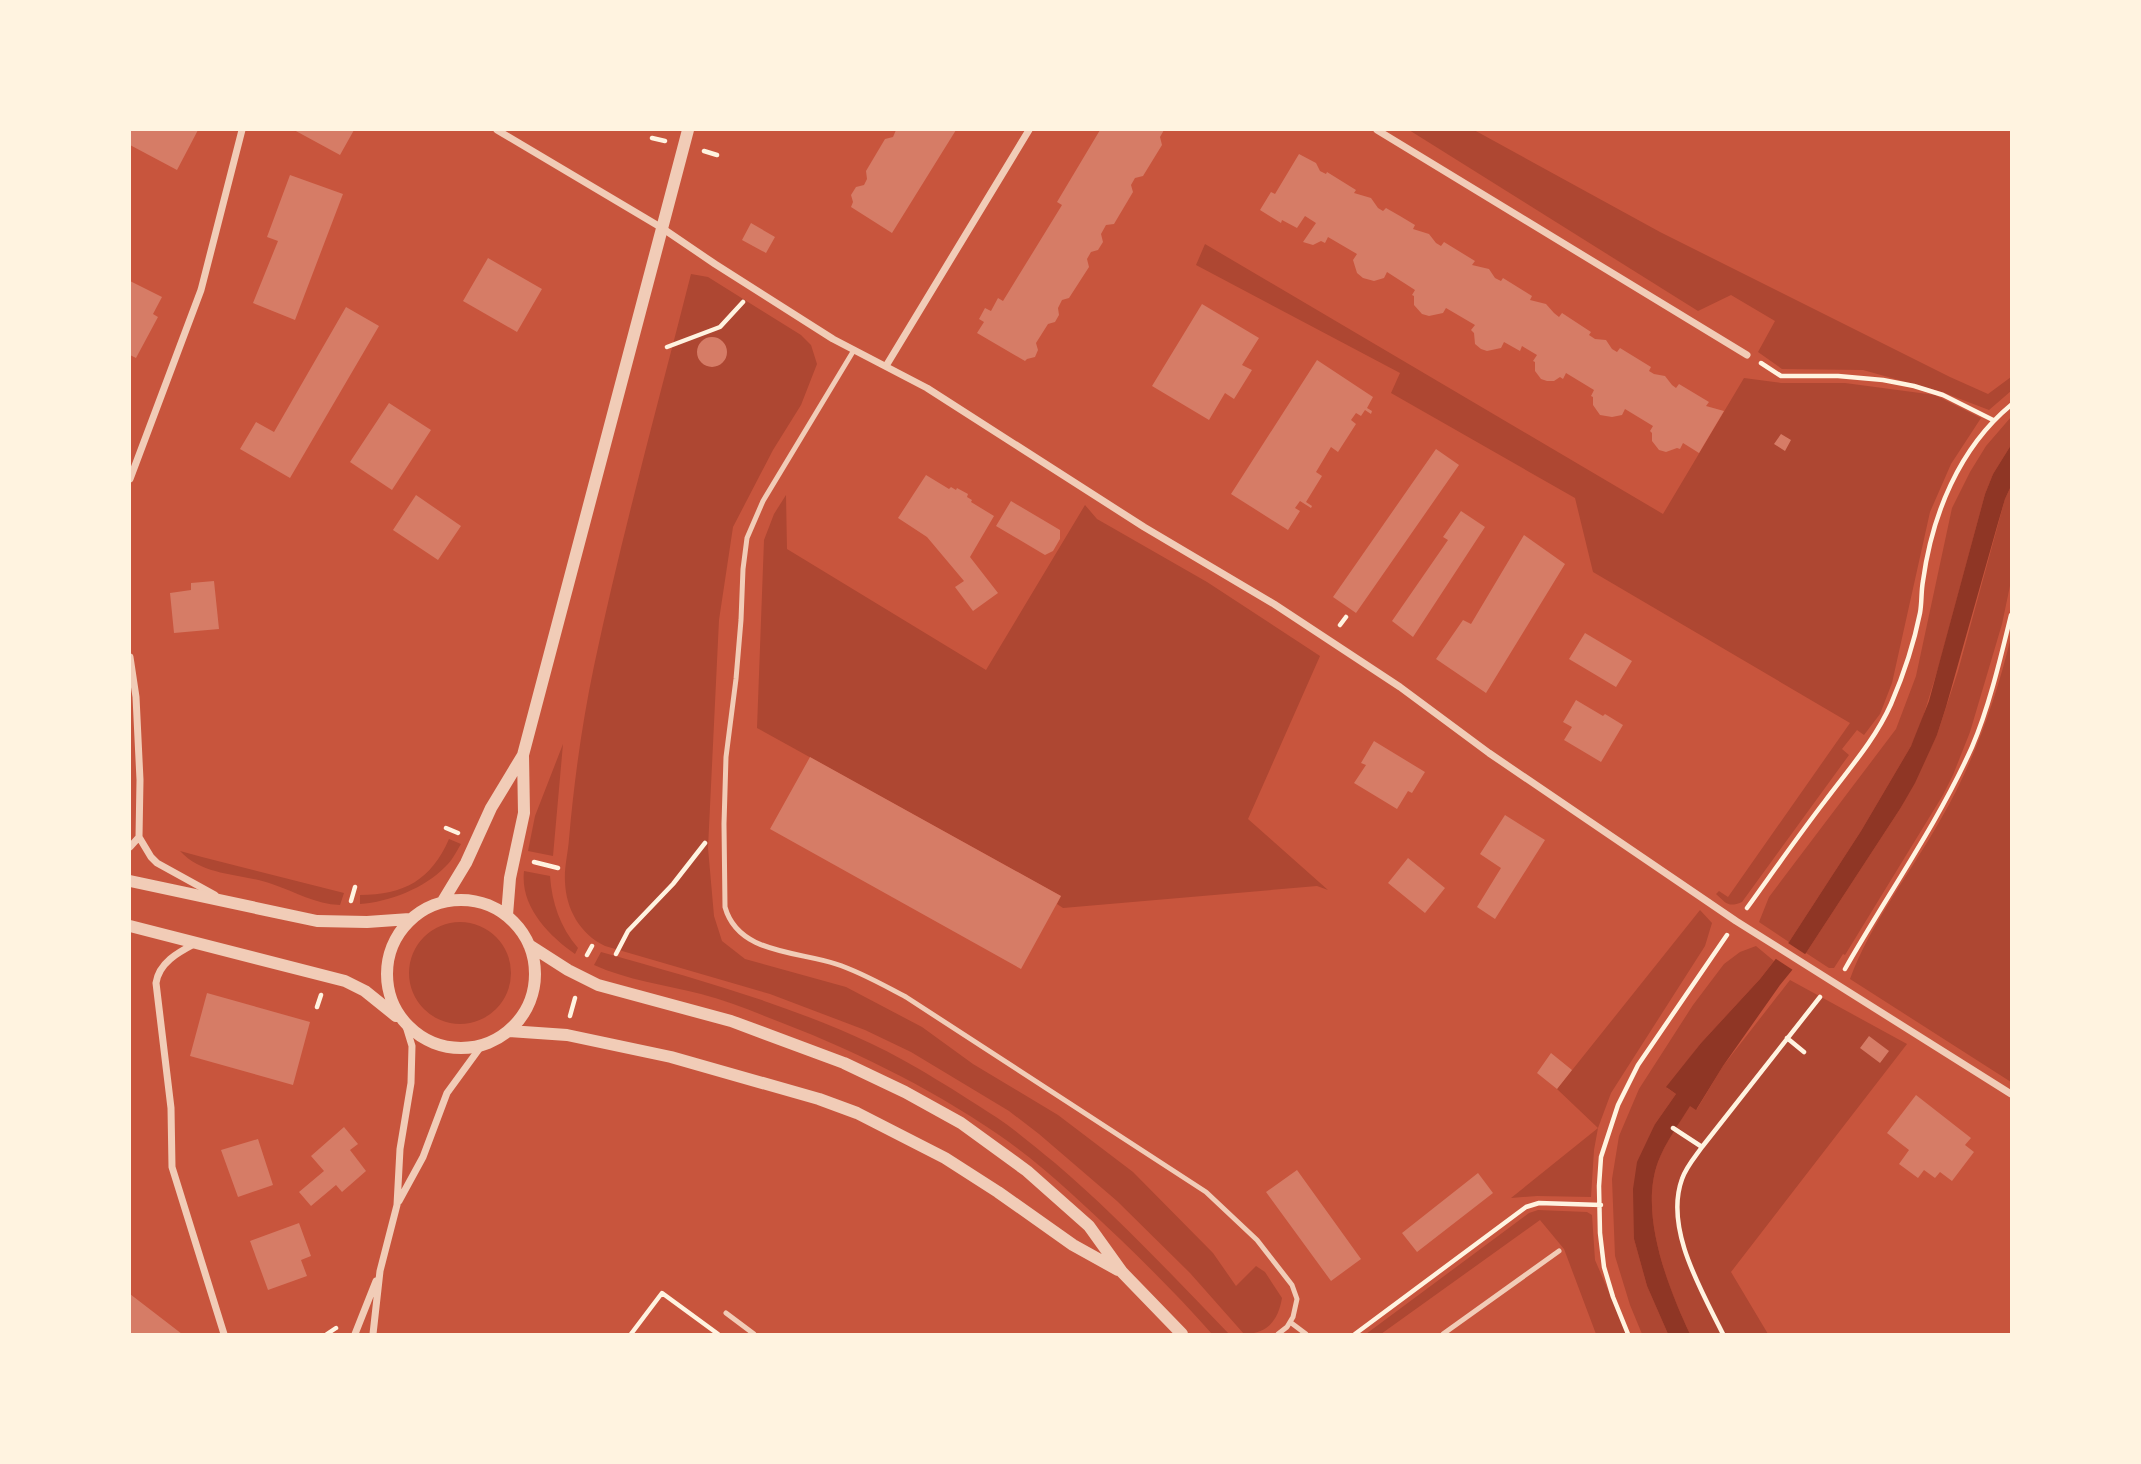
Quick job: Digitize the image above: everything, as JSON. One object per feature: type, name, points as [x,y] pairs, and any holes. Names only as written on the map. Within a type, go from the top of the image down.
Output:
[{"type":"street","points":[[130,478],[201,290],[242,130]]},
{"type":"street","points":[[497,130],[662,228],[833,340],[927,388],[1144,527],[1274,604],[1400,687],[1489,753],[1762,937],[2011,1094]]},
{"type":"street","points":[[507,915],[510,878],[524,813],[523,755],[688,130]]},
{"type":"street","points":[[886,366],[1029,130]]},
{"type":"street","points":[[1377,130],[1747,355]]},
{"type":"street","points":[[130,657],[136,697],[140,780],[139,837],[150,857],[158,863],[231,904]]},
{"type":"street","points":[[443,901],[466,863],[491,808],[523,755]]},
{"type":"street","points":[[130,847],[139,837]]},
{"type":"street","points":[[130,881],[317,921],[410,919]]},
{"type":"street","points":[[130,926],[345,981],[365,991],[405,1023],[421,1037],[440,1045],[461,1048],[482,1045],[509,1031],[528,1006],[534,986],[535,965],[529,945],[520,929],[499,910],[477,901],[453,900],[425,908],[410,919],[393,942],[386,970],[390,998],[405,1023],[412,1046],[411,1074],[400,1149],[397,1205],[380,1271],[355,1335]]},
{"type":"street","points":[[196,943],[174,955],[162,968],[156,981],[171,1126],[172,1167],[224,1335]]},
{"type":"street","points":[[529,945],[598,985],[745,1026],[874,1076],[941,1112],[1009,1157],[1089,1226],[1122,1272],[1182,1335]]},
{"type":"street","points":[[509,1031],[567,1035],[671,1057],[819,1099],[858,1113],[944,1158],[1073,1245],[1122,1272]]},
{"type":"street","points":[[397,1205],[423,1157],[447,1093],[482,1045]]},
{"type":"street","points":[[373,1335],[380,1271]]},
{"type":"lane","points":[[853,350],[763,501],[747,538],[736,679],[726,757],[725,907],[732,925],[747,939],[853,970],[895,991],[1206,1192],[1257,1240],[1292,1285],[1297,1299],[1290,1322],[1278,1335]]},
{"type":"lane","points":[[1443,1335],[1559,1251]]},
{"type":"lane","points":[[726,1313],[754,1335]]},
{"type":"lane","points":[[1290,1322],[1306,1335]]},
{"type":"path","points":[[700,150],[717,155]]},
{"type":"path","points":[[667,347],[720,327],[754,289]]},
{"type":"path","points":[[1781,376],[1838,376],[1914,386],[1943,395],[1993,420]]},
{"type":"path","points":[[1746,908],[1862,752],[1890,706],[1902,677],[1920,613],[1926,564],[1940,511],[1976,440],[1993,420],[2011,405]]},
{"type":"path","points":[[1851,959],[1926,834],[1968,756],[2001,656],[2011,615]]},
{"type":"path","points":[[616,954],[628,931],[673,884],[724,814]]},
{"type":"path","points":[[526,861],[558,868]]},
{"type":"path","points":[[350,905],[355,887]]},
{"type":"path","points":[[1628,1335],[1604,1267],[1600,1233],[1601,1157],[1625,1089],[1654,1039],[1727,935]]},
{"type":"path","points":[[1723,1335],[1688,1260],[1678,1218],[1683,1177],[1702,1146],[1832,982]]},
{"type":"path","points":[[570,1017],[576,993]]},
{"type":"path","points":[[1787,1038],[1804,1052]]},
{"type":"path","points":[[1673,1128],[1702,1146]]},
{"type":"path","points":[[1355,1335],[1526,1207],[1539,1203],[1601,1205]]},
{"type":"path","points":[[631,1335],[663,1293],[718,1335]]},
{"type":"shaded area","points":[[1409,130],[1474,130],[1660,232],[1950,377],[1988,394],[2011,377],[2011,391],[1989,410],[1942,392],[1863,370],[1782,369],[1758,352],[1775,321],[1731,295],[1698,311]]},
{"type":"shaded area","points":[[1205,244],[1663,514],[1744,378],[1781,383],[1845,383],[1935,395],[1981,418],[1951,464],[1930,512],[1892,683],[1880,714],[1864,735],[1857,730],[1842,749],[1849,755],[1742,902],[1730,904],[1716,894],[1719,891],[1728,897],[1850,723],[1593,572],[1575,498],[1391,393],[1400,373],[1196,265]]},
{"type":"shaded area","points":[[691,274],[708,277],[801,335],[811,345],[817,364],[801,405],[773,450],[733,527],[719,620],[708,848],[714,916],[722,941],[745,959],[846,987],[922,1027],[973,1064],[1058,1115],[1133,1172],[1213,1253],[1236,1286],[1256,1266],[1265,1272],[1282,1298],[1278,1313],[1265,1329],[1244,1334],[1190,1273],[1117,1201],[1039,1134],[1009,1111],[911,1052],[865,1030],[770,994],[605,946],[588,935],[576,920],[568,902],[565,871],[586,709],[616,567]]},
{"type":"shaded area","points":[[2011,417],[2011,445],[1993,474],[1985,494],[1919,730],[1861,831],[1789,942],[1759,922],[1769,897],[1896,729],[1916,676],[1952,508],[1986,446]]},
{"type":"shaded area","points":[[2011,445],[2011,486],[1937,735],[1915,783],[1806,953],[1723,1066],[1696,1110],[1690,1106],[1658,1162],[1653,1182],[1654,1227],[1665,1273],[1690,1334],[1668,1334],[1647,1286],[1634,1239],[1633,1189],[1637,1162],[1655,1124],[1676,1094],[1666,1087],[1789,942],[1861,831],[1911,746],[1929,701],[1985,494],[1993,474]]},
{"type":"shaded area","points":[[2011,486],[2011,581],[2002,624],[1970,732],[1943,795],[1845,955],[1843,954],[1834,968],[1829,968],[1806,953],[1900,809],[1937,735]]},
{"type":"shaded area","points":[[786,495],[787,549],[986,670],[1085,505],[1097,519],[1207,582],[1320,656],[1248,819],[1328,890],[1317,886],[1063,908],[1057,904],[1061,896],[757,728],[764,540],[774,514]]},
{"type":"shaded area","points":[[2011,637],[2011,1082],[1850,979],[1869,938],[1954,796],[1991,707]]},
{"type":"shaded area","points":[[563,744],[553,856],[528,851],[535,816]]},
{"type":"shaded area","points":[[449,839],[461,844],[450,862],[437,875],[406,893],[360,904],[360,895],[403,888],[425,875]]},
{"type":"shaded area","points":[[180,851],[344,893],[340,905],[322,902],[260,880],[211,870],[200,866]]},
{"type":"shaded area","points":[[524,871],[550,876],[558,914],[566,932],[578,948],[575,954],[546,929],[531,908],[526,896]]},
{"type":"shaded area","points":[[1700,910],[1712,923],[1705,946],[1611,1093],[1598,1128],[1557,1089]]},
{"type":"shaded area","points":[[460,922],[480,926],[496,937],[507,953],[511,973],[507,993],[496,1009],[480,1020],[460,1024],[440,1020],[424,1009],[413,993],[409,973],[413,953],[424,937],[440,926]]},
{"type":"shaded area","points":[[1756,946],[1774,961],[1701,1043],[1667,1088],[1676,1094],[1655,1124],[1634,1239],[1647,1286],[1668,1334],[1642,1334],[1615,1256],[1612,1179],[1619,1136],[1639,1089],[1693,1005],[1724,964],[1740,952]]},
{"type":"shaded area","points":[[601,952],[738,992],[806,1016],[872,1044],[935,1079],[1004,1122],[1055,1163],[1123,1225],[1229,1334],[1212,1334],[1091,1211],[1031,1159],[971,1117],[915,1084],[798,1029],[701,994],[620,975],[594,965]]},
{"type":"shaded area","points":[[1790,980],[1907,1044],[1731,1272],[1768,1334],[1690,1334],[1665,1273],[1654,1227],[1653,1182],[1658,1162],[1690,1105],[1697,1109],[1723,1066]]},
{"type":"shaded area","points":[[1598,1128],[1591,1197],[1511,1198]]},
{"type":"shaded area","points":[[1538,1210],[1587,1212],[1592,1215],[1595,1260],[1627,1334],[1596,1334],[1564,1249],[1540,1220],[1381,1334],[1366,1334],[1529,1213]]},
{"type":"pier","points":[[1785,941],[1808,956],[1796,972],[1773,957]]},
{"type":"building","points":[[130,130],[198,130],[177,170],[130,145]]},
{"type":"building","points":[[294,130],[354,130],[340,155]]},
{"type":"building","points":[[896,130],[956,130],[892,233],[851,207],[851,195],[856,187],[864,185],[867,179],[866,171],[885,139],[893,137]]},
{"type":"building","points":[[1100,130],[1164,130],[1160,137],[1162,145],[1143,176],[1135,178],[1131,185],[1133,192],[1114,224],[1106,225],[1101,234],[1103,242],[1098,250],[1091,252],[1087,259],[1089,267],[1069,298],[1062,300],[1055,322],[1048,324],[1036,343],[1038,350],[1035,357],[1025,361],[977,333],[984,322],[979,319],[985,308],[991,311],[998,298],[1003,301],[1062,205],[1057,202]]},
{"type":"building","points":[[1299,154],[1316,163],[1320,171],[1326,174],[1327,172],[1356,190],[1354,193],[1371,198],[1378,208],[1383,211],[1386,208],[1415,225],[1413,229],[1429,234],[1441,246],[1444,242],[1475,261],[1472,265],[1489,269],[1495,278],[1501,281],[1503,278],[1532,296],[1530,300],[1546,304],[1559,317],[1562,313],[1591,332],[1589,335],[1595,339],[1606,340],[1612,349],[1617,352],[1620,348],[1651,367],[1649,371],[1665,376],[1676,388],[1679,384],[1709,402],[1706,406],[1724,411],[1699,453],[1683,443],[1680,449],[1666,452],[1659,450],[1652,441],[1650,431],[1653,426],[1625,409],[1622,415],[1600,415],[1593,405],[1591,396],[1594,390],[1566,373],[1563,379],[1541,379],[1535,371],[1533,361],[1537,355],[1522,346],[1520,351],[1504,342],[1501,348],[1487,351],[1481,349],[1475,344],[1471,330],[1475,325],[1446,308],[1443,313],[1429,316],[1422,314],[1414,305],[1412,295],[1415,290],[1387,272],[1384,278],[1374,281],[1363,278],[1357,273],[1353,260],[1357,254],[1328,237],[1325,243],[1321,241],[1313,245],[1303,242],[1316,223],[1305,216],[1297,228],[1282,220],[1281,223],[1260,210],[1271,192],[1275,194]]},
{"type":"building","points":[[290,175],[343,194],[295,320],[253,303],[278,241],[267,237]]},
{"type":"building","points":[[751,223],[775,237],[766,253],[742,240]]},
{"type":"building","points":[[488,258],[542,289],[517,332],[463,301]]},
{"type":"building","points":[[130,281],[162,297],[153,314],[158,317],[136,358],[130,355]]},
{"type":"building","points":[[1202,304],[1259,338],[1242,365],[1252,370],[1234,399],[1225,393],[1209,420],[1152,386]]},
{"type":"building","points":[[346,307],[379,326],[290,478],[240,449],[256,422],[274,432]]},
{"type":"building","points":[[712,337],[718,338],[726,346],[726,358],[718,366],[712,367],[706,366],[698,358],[697,352],[698,346],[706,338]]},
{"type":"building","points":[[1317,360],[1373,397],[1367,408],[1372,411],[1371,414],[1365,410],[1361,416],[1356,413],[1351,420],[1356,424],[1338,452],[1331,447],[1316,472],[1322,476],[1306,502],[1311,508],[1300,501],[1295,508],[1300,511],[1288,530],[1231,494]]},
{"type":"building","points":[[389,403],[431,430],[392,490],[350,462]]},
{"type":"building","points":[[1781,434],[1791,440],[1785,451],[1774,444]]},
{"type":"building","points":[[1436,449],[1459,465],[1356,613],[1333,597]]},
{"type":"building","points":[[926,475],[949,489],[957,488],[968,494],[971,502],[994,516],[970,557],[998,593],[973,611],[955,587],[964,581],[927,537],[898,518]]},
{"type":"building","points":[[416,495],[461,526],[438,560],[393,530]]},
{"type":"building","points":[[1011,501],[1060,530],[1060,539],[1053,551],[1045,555],[996,526]]},
{"type":"building","points":[[1461,511],[1485,527],[1413,637],[1392,621],[1448,540],[1443,537]]},
{"type":"building","points":[[1524,535],[1565,564],[1486,693],[1436,659],[1463,620],[1471,624]]},
{"type":"building","points":[[214,581],[219,629],[174,633],[170,593],[191,590],[191,583]]},
{"type":"building","points":[[1585,633],[1632,661],[1616,687],[1569,659]]},
{"type":"building","points":[[1576,700],[1623,725],[1601,762],[1564,740],[1572,727],[1563,722]]},
{"type":"building","points":[[1374,741],[1425,772],[1412,793],[1408,791],[1397,809],[1354,783],[1366,765],[1361,763]]},
{"type":"building","points":[[810,757],[1061,896],[1021,969],[770,829]]},
{"type":"building","points":[[1505,815],[1545,840],[1495,919],[1477,907],[1501,868],[1480,854]]},
{"type":"building","points":[[1408,858],[1445,888],[1425,913],[1388,883]]},
{"type":"building","points":[[207,993],[310,1022],[293,1085],[190,1056]]},
{"type":"building","points":[[1869,1036],[1889,1051],[1880,1063],[1860,1048]]},
{"type":"building","points":[[1551,1053],[1572,1070],[1557,1089],[1537,1073]]},
{"type":"building","points":[[1916,1095],[1971,1138],[1965,1145],[1974,1152],[1952,1181],[1940,1172],[1935,1178],[1924,1170],[1918,1178],[1899,1164],[1909,1150],[1887,1133]]},
{"type":"building","points":[[344,1127],[358,1144],[350,1150],[366,1171],[342,1192],[336,1185],[311,1206],[299,1192],[324,1171],[311,1156]]},
{"type":"building","points":[[258,1139],[273,1185],[238,1197],[221,1150]]},
{"type":"building","points":[[1297,1170],[1361,1259],[1331,1281],[1266,1192]]},
{"type":"building","points":[[1478,1173],[1493,1193],[1417,1252],[1402,1233]]},
{"type":"building","points":[[299,1223],[311,1256],[301,1260],[307,1276],[268,1290],[250,1241]]},
{"type":"building","points":[[130,1294],[182,1334],[130,1334]]}]
